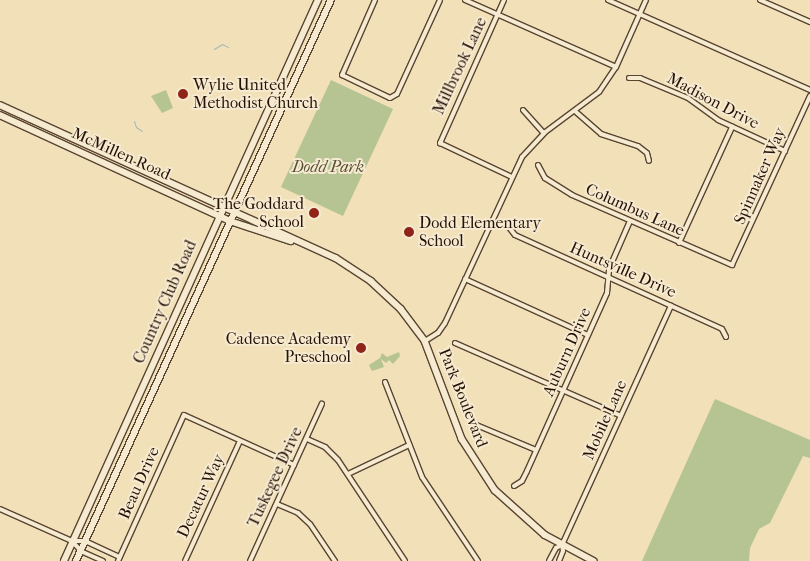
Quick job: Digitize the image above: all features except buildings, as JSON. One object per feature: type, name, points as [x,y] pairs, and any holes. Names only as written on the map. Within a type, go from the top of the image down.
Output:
[{"type":"main road","name":"Country Club Road","points":[[64,561],[318,0]]},
{"type":"main road","points":[[76,561],[331,0]]},
{"type":"main road","points":[[273,99],[284,103]]},
{"type":"main road","name":"McMillen Road","points":[[0,105],[224,206]]},
{"type":"main road","name":"McMillen Road","points":[[0,115],[230,221]]},
{"type":"main road","name":"Park Boulevard","points":[[224,206],[341,260],[379,287],[407,316],[425,341],[460,434],[477,466],[511,507],[562,545],[594,561]]},
{"type":"main road","name":"Park Boulevard","points":[[230,221],[307,245]]},
{"type":"main road","points":[[114,448],[125,453]]},
{"type":"street","points":[[375,0],[342,75],[395,98],[440,0]]},
{"type":"street","points":[[465,0],[616,67]]},
{"type":"street","name":"Millbrook Lane","points":[[504,0],[440,143],[512,177]]},
{"type":"street","points":[[608,0],[810,90]]},
{"type":"street","points":[[425,341],[442,328],[522,156],[544,133],[576,112],[599,92],[616,67],[646,0]]},
{"type":"street","points":[[760,0],[810,22]]},
{"type":"street","name":"Madison Drive","points":[[629,78],[640,78],[688,98],[732,127],[785,151]]},
{"type":"street","name":"Spinnaker Way","points":[[732,265],[810,96]]},
{"type":"street","points":[[523,110],[544,133]]},
{"type":"street","points":[[576,112],[600,134],[638,146],[649,161]]},
{"type":"street","points":[[679,243],[732,127]]},
{"type":"street","name":"Columbus Lane","points":[[538,165],[546,178],[559,188],[732,265]]},
{"type":"street","name":"Auburn Drive","points":[[514,486],[522,481],[607,293],[608,277],[630,221]]},
{"type":"street","name":"Huntsville Drive","points":[[508,226],[515,236],[722,329],[726,337]]},
{"type":"street","points":[[465,279],[588,335]]},
{"type":"street","name":"Mobile Lane","points":[[562,545],[671,306]]},
{"type":"street","points":[[455,344],[621,416]]},
{"type":"street","points":[[385,382],[422,476],[478,561]]},
{"type":"street","name":"Tuskegee Drive","points":[[250,561],[322,404]]},
{"type":"street","name":"Beau Drive","points":[[119,559],[184,416],[240,441]]},
{"type":"street","points":[[474,424],[536,450]]},
{"type":"street","points":[[307,439],[325,447],[348,474],[404,561]]},
{"type":"street","points":[[240,441],[294,465]]},
{"type":"street","name":"Decatur Way","points":[[185,561],[240,441]]},
{"type":"street","points":[[348,474],[409,445]]},
{"type":"street","points":[[276,504],[298,512],[310,524],[334,561]]},
{"type":"street","points":[[0,509],[72,541],[85,541],[119,559]]},
{"type":"street","points":[[72,541],[81,551],[103,561]]},
{"type":"street","points":[[549,561],[556,548],[562,545],[563,552],[559,561]]},
{"type":"green space","name":"Dodd Park","points":[[331,80],[393,109],[343,216],[281,187]]},
{"type":"green space","points":[[166,90],[173,108],[162,113],[151,96]]},
{"type":"green space","points":[[399,352],[400,356],[393,364],[389,360],[386,363],[381,359],[384,367],[372,371],[369,365],[380,358],[382,353],[387,357]]},
{"type":"green space","points":[[715,399],[810,440],[810,458],[803,456],[770,523],[759,529],[750,548],[749,561],[642,561]]},
{"type":"waterway","points":[[214,49],[222,44],[228,47]]},
{"type":"waterway","points":[[134,121],[136,127],[142,131]]},
{"type":"place","name":"Wylie United Methodist Church","points":[[183,94]]},
{"type":"place","name":"The Goddard School","points":[[314,213]]},
{"type":"place","name":"Dodd Elementary School","points":[[409,232]]},
{"type":"place","name":"Cadence Academy Preschool","points":[[361,348]]}]
